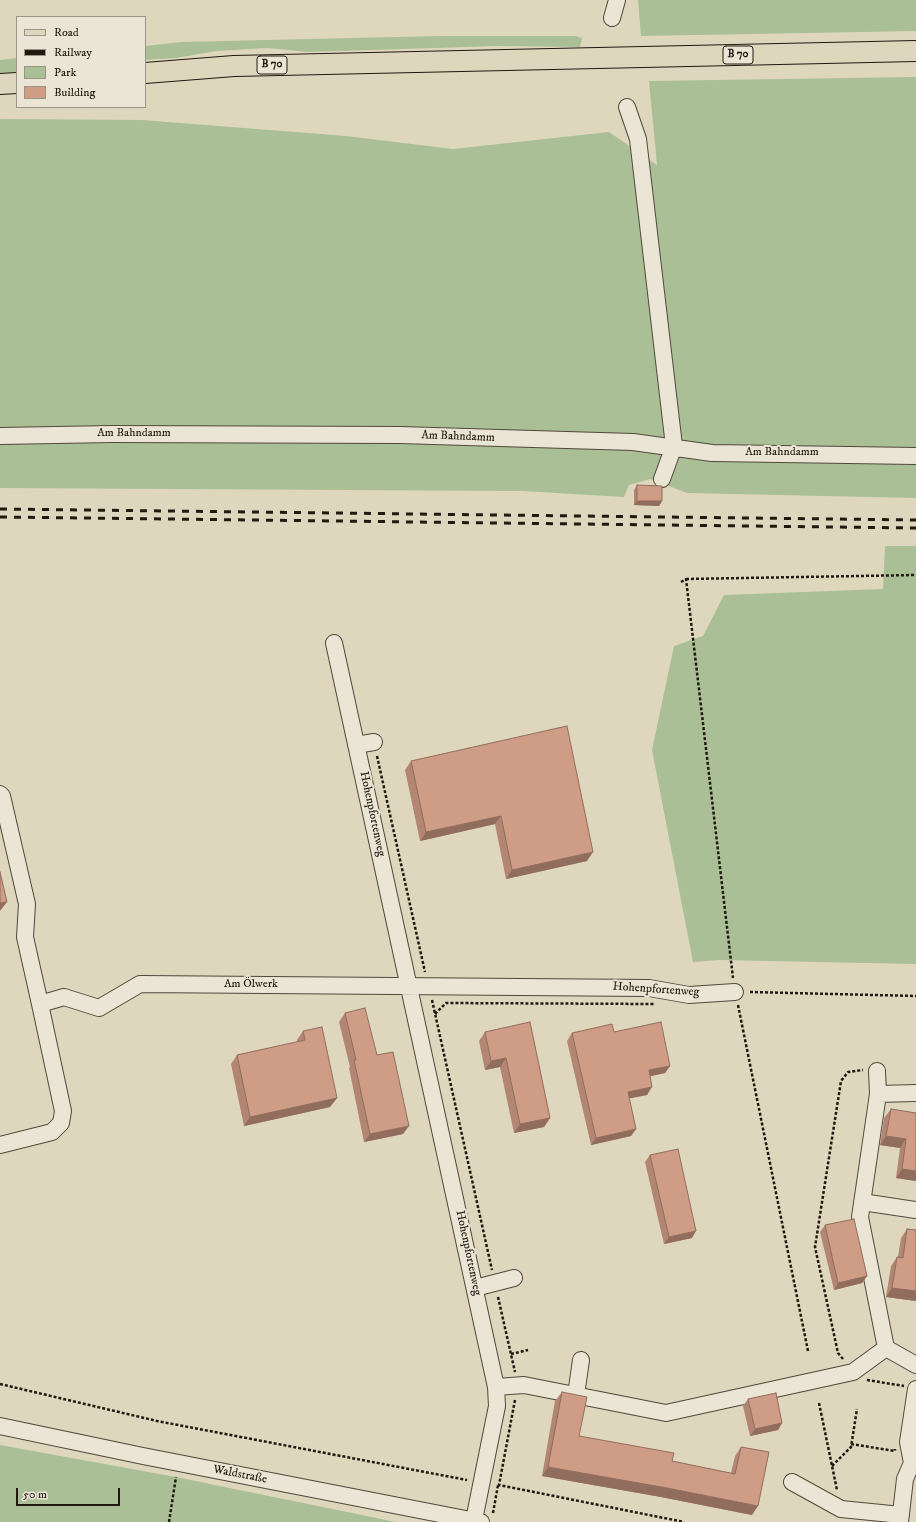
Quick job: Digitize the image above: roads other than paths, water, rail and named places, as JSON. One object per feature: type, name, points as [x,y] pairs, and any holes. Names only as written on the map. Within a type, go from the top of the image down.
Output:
[{"type":"main road","name":"B 70","points":[[146,73],[234,66],[916,51]]},
{"type":"main road","points":[[0,84],[16,83]]},
{"type":"street","points":[[612,18],[617,0]]},
{"type":"street","points":[[627,107],[638,139],[674,446],[662,479]]},
{"type":"street","name":"Am Bahndamm","points":[[0,436],[112,434],[400,435],[633,442],[674,446],[712,453],[916,456]]},
{"type":"street","name":"Hohenpfortenweg","points":[[334,643],[496,1387],[497,1406],[482,1483],[483,1519]]},
{"type":"street","points":[[356,745],[374,742]]},
{"type":"street","points":[[0,794],[2,796],[27,904],[25,937],[62,1111],[61,1123],[52,1132],[0,1145]]},
{"type":"street","name":"Am Ölwerk","points":[[40,1004],[64,997],[99,1008],[140,984],[409,986]]},
{"type":"street","name":"Hohenpfortenweg","points":[[409,986],[649,988],[689,995],[735,992]]},
{"type":"street","points":[[877,1071],[878,1094],[860,1217],[886,1348],[916,1365]]},
{"type":"street","points":[[878,1094],[916,1093]]},
{"type":"street","points":[[862,1202],[916,1210]]},
{"type":"street","points":[[475,1288],[514,1278]]},
{"type":"street","points":[[496,1387],[518,1384],[666,1413],[853,1372],[886,1348]]},
{"type":"street","points":[[576,1395],[581,1360]]},
{"type":"street","points":[[792,1482],[841,1509],[900,1518],[905,1479],[914,1463],[908,1442],[912,1388]]},
{"type":"street","name":"Waldstraße","points":[[0,1426],[143,1456],[483,1519]]},
{"type":"railway","points":[[0,509],[916,520]]},
{"type":"railway","points":[[0,517],[916,528]]}]
